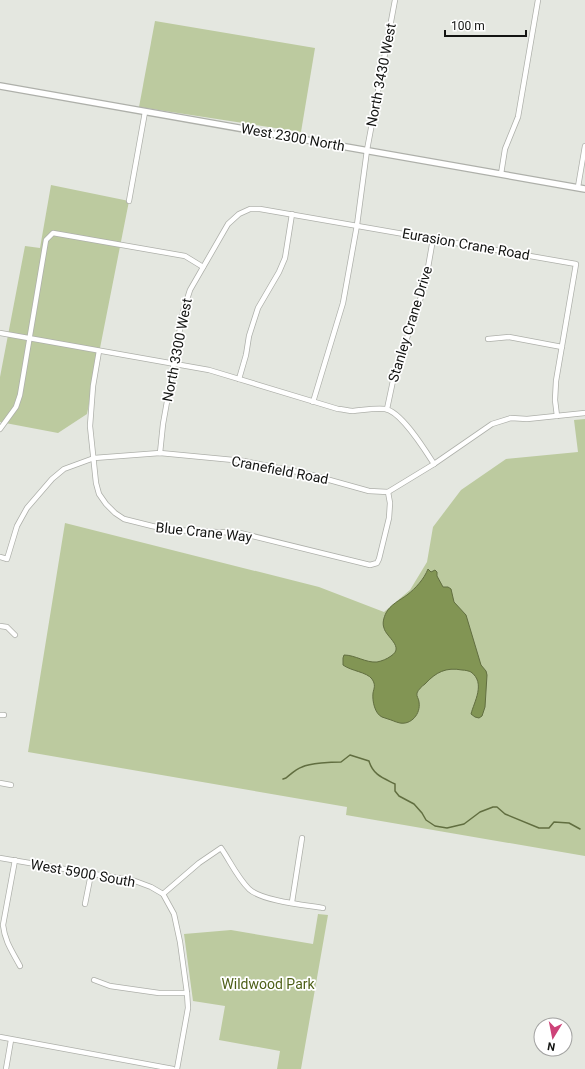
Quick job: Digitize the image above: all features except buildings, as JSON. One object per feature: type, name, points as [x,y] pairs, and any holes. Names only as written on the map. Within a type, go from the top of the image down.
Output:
[{"type":"street","name":"North 3430 West","points":[[313,402],[343,304],[353,252],[367,150],[395,0]]},
{"type":"street","points":[[501,174],[505,149],[518,117],[538,0]]},
{"type":"street","name":"West 2300 North","points":[[0,86],[585,189]]},
{"type":"street","points":[[129,201],[145,112]]},
{"type":"street","points":[[578,187],[585,146]]},
{"type":"street","name":"Eurasion Crane Road","points":[[238,214],[250,209],[260,208],[576,264],[562,347]]},
{"type":"street","name":"North 3300 West","points":[[160,453],[163,424],[173,364],[183,312],[190,290],[228,224],[238,214]]},
{"type":"street","points":[[239,379],[246,355],[249,336],[258,308],[279,272],[284,258],[292,214]]},
{"type":"street","points":[[0,429],[16,407],[18,401],[46,240],[53,233],[185,256],[203,267]]},
{"type":"street","name":"Stanley Crane Drive","points":[[387,409],[390,388],[426,279],[434,239]]},
{"type":"street","points":[[0,333],[209,370],[338,409],[353,411],[387,409],[400,418],[407,426],[434,464]]},
{"type":"street","points":[[488,339],[509,337],[562,347],[556,382],[555,400],[557,416]]},
{"type":"street","name":"Blue Crane Way","points":[[99,351],[93,386],[90,426],[96,483],[99,494],[106,504],[114,513],[124,519],[172,530],[240,533],[370,565],[377,563],[379,559],[389,518],[390,503],[388,492]]},
{"type":"street","points":[[388,492],[434,464],[492,424],[511,418],[527,419],[585,414]]},
{"type":"street","name":"Cranefield Road","points":[[0,557],[8,559],[16,526],[27,508],[52,479],[64,469],[94,458],[160,453],[244,461],[308,474],[369,491],[388,492]]},
{"type":"street","points":[[0,626],[7,627],[15,635]]},
{"type":"street","points":[[0,783],[11,785]]},
{"type":"street","points":[[292,902],[302,838]]},
{"type":"street","points":[[177,1069],[188,1008],[187,993],[180,942],[174,914],[163,894],[199,863],[221,848],[240,878],[249,889],[259,895],[323,908]]},
{"type":"street","name":"West 5900 South","points":[[0,858],[135,881],[151,887],[163,894]]},
{"type":"street","points":[[15,860],[3,925],[4,936],[20,966]]},
{"type":"street","points":[[85,904],[91,874]]},
{"type":"street","points":[[94,980],[110,986],[158,993],[187,993]]},
{"type":"street","points":[[0,1037],[173,1069]]},
{"type":"street","points":[[6,1069],[11,1040]]},
{"type":"green space","points":[[155,21],[315,48],[301,132],[139,107]]},
{"type":"green space","points":[[51,185],[129,201],[87,414],[58,433],[0,422],[0,377],[25,246],[40,248]]},
{"type":"green space","points":[[585,419],[585,856],[346,815],[347,807],[28,752],[65,523],[319,587],[384,612],[410,590],[427,562],[433,527],[461,490],[506,459],[578,452],[574,420]]},
{"type":"green space","name":"Wildwood Park","points":[[318,914],[328,915],[301,1069],[277,1069],[280,1051],[219,1040],[225,1006],[193,1001],[184,934],[231,930],[313,944]]},
{"type":"shaded area","points":[[428,569],[431,572],[435,570],[437,572],[437,576],[443,587],[448,587],[451,589],[454,602],[466,615],[481,665],[486,671],[485,707],[482,716],[479,718],[471,714],[478,693],[478,682],[475,676],[470,672],[451,669],[442,671],[433,676],[420,688],[417,693],[419,706],[417,714],[408,722],[400,723],[383,717],[376,710],[373,696],[374,685],[372,679],[343,665],[344,655],[377,662],[388,658],[395,653],[396,649],[394,642],[383,626],[386,613],[395,603],[417,586]]},
{"type":"waterway","points":[[283,779],[298,769],[306,766],[321,763],[341,762],[350,755],[369,761],[376,773],[395,784],[395,791],[399,796],[414,804],[426,820],[435,826],[447,828],[464,824],[480,812],[497,807],[505,814],[539,828],[549,828],[554,822],[569,823],[580,829]]}]
